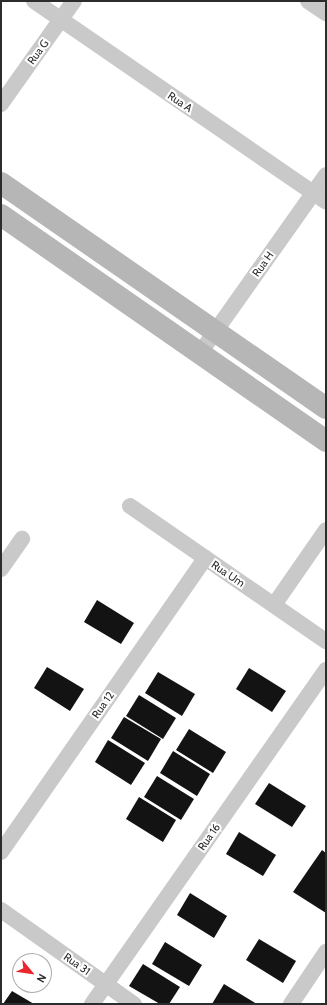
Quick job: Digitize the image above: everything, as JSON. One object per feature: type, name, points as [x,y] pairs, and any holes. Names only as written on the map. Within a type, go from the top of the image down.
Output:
[{"type":"street","name":"Rua A","points":[[34,1],[320,198]]},
{"type":"street","name":"Rua G","points":[[1,104],[74,1]]},
{"type":"street","points":[[308,1],[326,13]]},
{"type":"street","name":"Rua H","points":[[200,353],[215,331],[320,198],[326,175]]},
{"type":"street","points":[[1,183],[326,408]]},
{"type":"street","points":[[1,215],[326,441]]},
{"type":"street","name":"Rua Um","points":[[130,506],[326,641]]},
{"type":"street","points":[[274,605],[326,530]]},
{"type":"street","points":[[1,569],[22,539]]},
{"type":"street","name":"Rua 12","points":[[1,852],[205,558]]},
{"type":"street","name":"Rua 16","points":[[92,1004],[326,670]]},
{"type":"street","name":"Rua 31","points":[[1,910],[134,1004]]},
{"type":"street","points":[[291,1004],[326,952]]},
{"type":"building","points":[[97,600],[134,623],[121,644],[84,622]]},
{"type":"building","points":[[47,667],[84,689],[70,711],[34,688]]},
{"type":"building","points":[[249,668],[286,691],[272,712],[236,689]]},
{"type":"building","points":[[158,672],[195,694],[182,716],[145,693]]},
{"type":"building","points":[[139,695],[176,718],[163,739],[126,716]]},
{"type":"building","points":[[124,717],[161,739],[148,761],[111,738]]},
{"type":"building","points":[[189,729],[226,752],[213,773],[176,750]]},
{"type":"building","points":[[108,740],[145,763],[131,785],[95,762]]},
{"type":"building","points":[[173,751],[210,774],[197,796],[160,773]]},
{"type":"building","points":[[157,776],[194,799],[181,820],[144,797]]},
{"type":"building","points":[[269,783],[306,806],[292,827],[255,804]]},
{"type":"building","points":[[139,797],[176,820],[163,842],[126,819]]},
{"type":"building","points":[[239,832],[276,855],[263,876],[226,854]]},
{"type":"building","points":[[322,850],[326,853],[326,913],[293,892]]},
{"type":"building","points":[[190,893],[227,916],[214,938],[177,915]]},
{"type":"building","points":[[259,939],[296,961],[283,983],[246,960]]},
{"type":"building","points":[[165,942],[202,965],[189,986],[152,964]]},
{"type":"building","points":[[143,964],[180,987],[169,1004],[160,1004],[129,986]]},
{"type":"building","points":[[224,984],[257,1004],[212,1004]]},
{"type":"building","points":[[12,991],[12,993],[15,993],[34,1004],[3,1004]]}]
